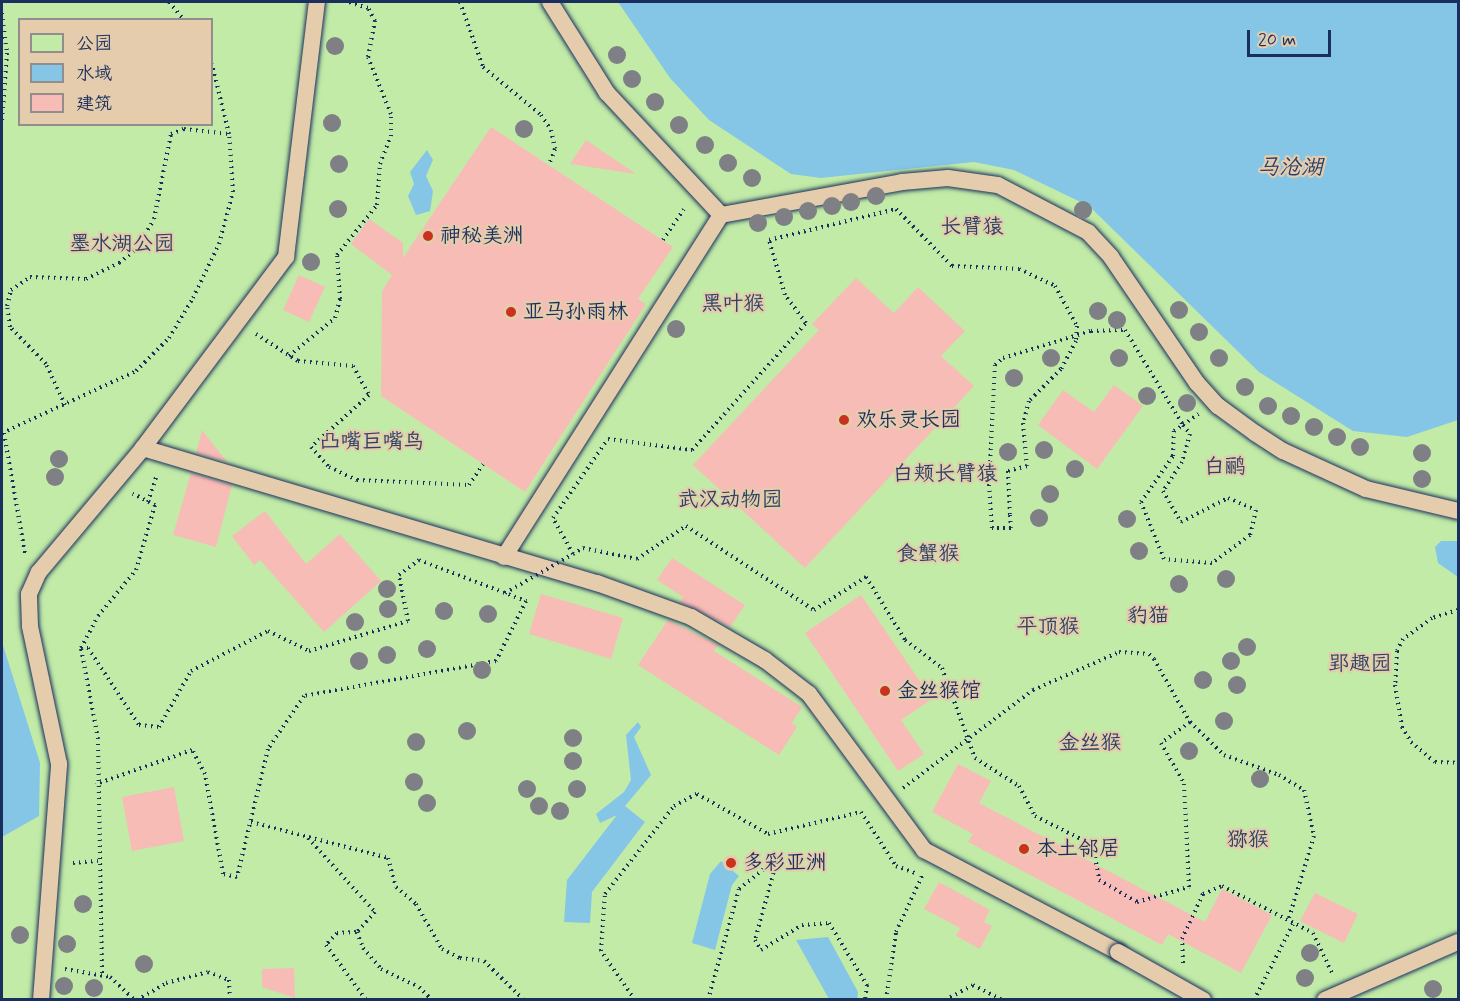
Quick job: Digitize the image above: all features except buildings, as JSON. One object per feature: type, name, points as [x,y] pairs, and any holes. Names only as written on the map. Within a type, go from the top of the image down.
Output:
[{"type":"lane","points":[[41,999],[59,764],[27,612],[31,587],[143,448],[236,327],[286,257],[317,2]]},
{"type":"lane","points":[[550,2],[608,93],[721,215]]},
{"type":"lane","points":[[504,557],[721,215],[902,182],[948,178],[998,185],[1052,210],[1100,244],[1168,345],[1213,400],[1273,445],[1313,466],[1376,492],[1458,511]]},
{"type":"lane","points":[[143,448],[654,601],[765,660],[825,710],[885,799],[924,850],[1203,999]]},
{"type":"lane","points":[[1325,999],[1458,942]]},
{"type":"path","points":[[169,2],[182,18]]},
{"type":"path","points":[[288,356],[335,318],[340,306],[338,255],[377,205],[380,164],[391,136],[391,114],[368,57],[375,21],[365,6],[348,2]]},
{"type":"path","points":[[460,2],[483,67],[541,115],[551,130],[555,148],[549,165]]},
{"type":"path","points":[[2,13],[7,53],[2,122]]},
{"type":"path","points":[[31,587],[3,433],[136,371],[175,328],[224,230],[233,192],[229,134],[213,68]]},
{"type":"path","points":[[65,405],[46,364],[10,327],[7,306],[11,290],[37,276],[93,277],[127,258],[157,211],[171,134],[184,129],[229,134]]},
{"type":"path","points":[[663,240],[698,190]]},
{"type":"path","points":[[573,554],[553,518],[608,439],[692,450],[806,323],[785,295],[769,240],[896,209],[952,266],[1019,269],[1055,286],[1077,326],[1076,341],[1061,369],[1029,402],[1023,423],[1027,466],[1008,471],[1011,528],[992,528],[989,486],[995,365],[1003,358],[1091,331],[1125,330],[1183,425],[1190,434],[1182,462],[1163,491],[1181,522],[1228,498],[1256,510],[1250,535],[1212,563],[1164,559],[1141,502],[1173,456],[1174,431],[1183,425],[1213,400]]},
{"type":"path","points":[[236,327],[258,334],[288,356],[308,363],[353,366],[369,395],[311,447],[329,467],[357,480],[469,485],[483,464]]},
{"type":"path","points":[[102,973],[96,784],[98,739],[81,648],[98,616],[132,580],[155,505],[114,485]]},
{"type":"path","points":[[505,593],[583,548],[637,559],[686,526],[814,610],[866,577],[905,640],[942,669],[975,758],[1019,786],[1035,816],[1093,844],[1099,880],[1137,903],[1188,887],[1184,783],[1161,743],[1190,722]]},
{"type":"path","points":[[81,648],[88,648],[138,725],[159,728],[191,671],[268,631],[309,651],[408,621],[399,575],[419,560],[526,601],[496,661],[304,696],[268,749],[237,877],[223,874],[205,774],[192,750],[96,784]]},
{"type":"path","points":[[1458,610],[1432,618],[1403,639],[1397,651],[1395,686],[1402,727],[1411,742],[1435,762],[1458,763]]},
{"type":"path","points":[[885,799],[927,773],[988,720],[1044,683],[1114,652],[1149,654],[1190,722],[1224,755],[1280,775],[1304,790],[1314,836],[1288,921]]},
{"type":"path","points":[[635,999],[601,951],[605,894],[674,806],[697,794],[768,834],[861,812],[896,866],[924,877],[896,932],[886,999]]},
{"type":"path","points":[[251,822],[387,858],[396,887],[416,904],[442,949],[460,958],[484,961],[524,999]]},
{"type":"path","points":[[307,837],[375,912],[357,932],[337,933],[326,945],[366,999]]},
{"type":"path","points":[[708,999],[739,889],[770,864],[775,867],[755,940],[761,950],[802,926],[829,923],[867,985],[865,999]]},
{"type":"path","points":[[1178,972],[1183,963],[1182,939],[1203,894],[1222,886],[1313,933],[1340,991]]},
{"type":"path","points":[[1254,999],[1293,924]]},
{"type":"path","points":[[357,932],[381,969],[419,987],[432,999]]},
{"type":"path","points":[[43,970],[102,973],[136,999],[166,983],[208,972],[229,980],[230,999]]},
{"type":"path","points":[[945,999],[973,985],[1002,999]]},
{"type":"green space","name":"武汉动物园","points":[[2,2],[1458,2],[1458,999],[2,999]]},
{"type":"water","name":"马沧湖","points":[[618,2],[1458,2],[1458,420],[1407,437],[1353,431],[1259,372],[1089,206],[1014,170],[974,162],[821,178],[791,174],[709,120],[670,78]]},
{"type":"water","points":[[427,150],[433,160],[426,176],[433,191],[430,211],[416,215],[408,196],[414,184],[410,172]]},
{"type":"water","points":[[1441,541],[1458,541],[1458,577],[1438,563],[1435,547]]},
{"type":"water","points":[[2,642],[40,763],[39,816],[2,837]]},
{"type":"water","points":[[638,722],[641,727],[634,737],[651,775],[625,806],[645,822],[592,892],[590,923],[564,922],[567,880],[617,815],[600,823],[596,814],[624,792],[631,780],[626,735]]},
{"type":"water","points":[[721,861],[739,876],[732,885],[715,950],[692,943],[710,874]]},
{"type":"water","points":[[828,937],[858,992],[857,999],[829,999],[796,940]]},
{"type":"place","name":"神秘美洲","points":[[428,236]]},
{"type":"place","name":"亚马孙雨林","points":[[511,312]]},
{"type":"place","name":"欢乐灵长园","points":[[844,420]]},
{"type":"place","name":"金丝猴馆","points":[[885,691]]},
{"type":"place","name":"本土邻居","points":[[1024,849]]},
{"type":"place","name":"多彩亚洲","points":[[731,863]]},
{"type":"park label","name":"长臂猿","points":[[972,227]]},
{"type":"park label","name":"墨水湖公园","points":[[122,244]]},
{"type":"park label","name":"黑叶猴","points":[[733,304]]},
{"type":"park label","name":"凸嘴巨嘴鸟","points":[[372,442]]},
{"type":"park label","name":"白鹂","points":[[1225,467]]},
{"type":"park label","name":"白颊长臂猿","points":[[945,474]]},
{"type":"park label","name":"食蟹猴","points":[[928,554]]},
{"type":"park label","name":"豹猫","points":[[1148,616]]},
{"type":"park label","name":"平顶猴","points":[[1048,627]]},
{"type":"park label","name":"郢趣园","points":[[1360,664]]},
{"type":"park label","name":"金丝猴","points":[[1090,743]]},
{"type":"park label","name":"猕猴","points":[[1248,840]]}]
